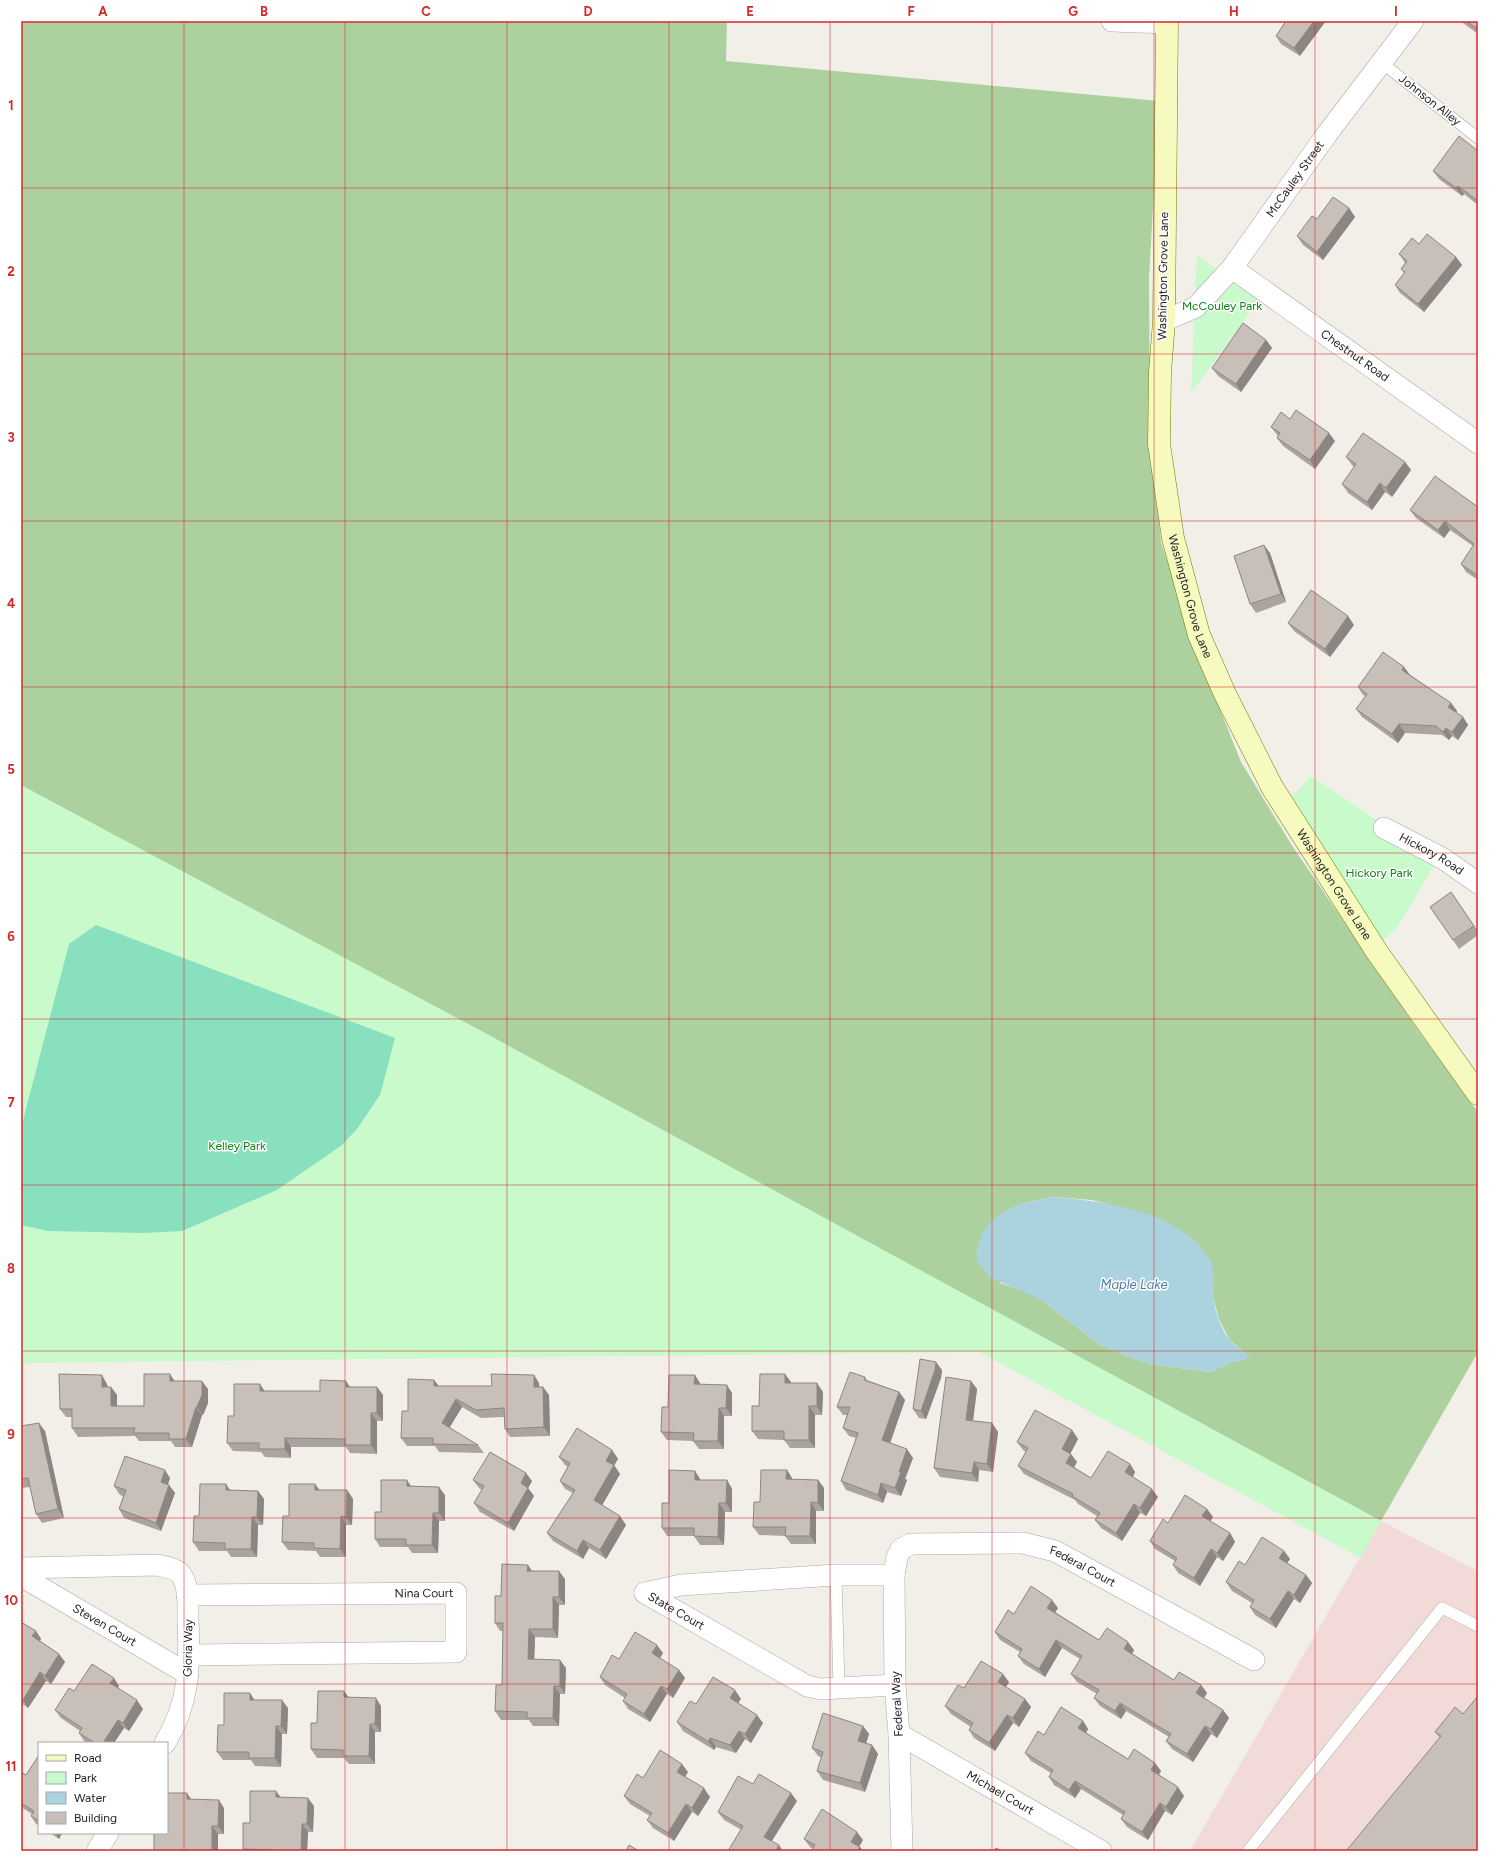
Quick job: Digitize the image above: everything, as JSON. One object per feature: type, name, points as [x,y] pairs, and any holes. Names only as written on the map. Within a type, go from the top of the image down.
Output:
[{"type":"street","points":[[1112,21],[1167,22]]},
{"type":"street","name":"McCauley Street","points":[[1164,321],[1196,307],[1232,268],[1327,134],[1413,21]]},
{"type":"street","name":"Washington Grove Lane","points":[[1167,22],[1164,321],[1160,372],[1159,444],[1173,538],[1199,636],[1225,694],[1272,787],[1377,952],[1478,1094]]},
{"type":"street","name":"Chestnut Road","points":[[1232,268],[1478,443]]},
{"type":"street","name":"Hickory Road","points":[[1384,828],[1442,858],[1478,883]]},
{"type":"street","name":"Federal Court","points":[[896,1566],[901,1549],[911,1544],[1023,1542],[1055,1551],[1254,1660]]},
{"type":"street","name":"Gloria Way","points":[[21,1568],[157,1565],[174,1569],[182,1576],[187,1595],[189,1664],[186,1696],[166,1742]]},
{"type":"street","name":"State Court","points":[[896,1566],[836,1575],[681,1586],[645,1593],[807,1686],[821,1689],[896,1685]]},
{"type":"street","name":"Federal Way","points":[[896,1566],[896,1685],[900,1734],[902,1851]]},
{"type":"street","name":"Steven Court","points":[[21,1576],[189,1664]]},
{"type":"street","name":"Nina Court","points":[[187,1595],[456,1592],[456,1652],[189,1664]]},
{"type":"street","name":"Michael Court","points":[[900,1734],[1101,1851]]},
{"type":"street","points":[[97,1851],[107,1834]]},
{"type":"lane","name":"Johnson Alley","points":[[1382,63],[1478,138]]},
{"type":"lane","points":[[836,1575],[839,1688]]},
{"type":"lane","points":[[1248,1851],[1442,1608],[1478,1626]]},
{"type":"shaded area","points":[[1381,1521],[1478,1571],[1478,1851],[1190,1851]]},
{"type":"green space","points":[[21,21],[727,21],[726,61],[1159,101],[1149,278],[1150,420],[1161,542],[1199,657],[1241,762],[1291,844],[1417,1029],[1478,1112],[1478,1352],[1381,1521],[21,788]],"holes":[[[1052,1197],[1092,1200],[1139,1212],[1165,1222],[1189,1236],[1211,1263],[1213,1297],[1219,1319],[1229,1339],[1250,1358],[1232,1362],[1210,1372],[1149,1364],[1100,1345],[1040,1299],[1027,1292],[1000,1283],[991,1223],[1012,1208],[1034,1201]]]},
{"type":"green space","name":"McCouley Park","points":[[1197,255],[1259,300],[1191,393]]},
{"type":"green space","name":"Hickory Park","points":[[1311,776],[1437,861],[1396,929],[1377,945],[1284,805]]},
{"type":"green space","name":"Kelley Park","points":[[21,785],[487,1034],[1381,1521],[1361,1558],[979,1352],[26,1363],[21,1372]]},
{"type":"green space","points":[[96,925],[395,1038],[380,1095],[357,1129],[342,1145],[277,1190],[182,1231],[143,1233],[48,1231],[21,1225],[21,1128],[69,944]]},
{"type":"water","name":"Maple Lake","points":[[1052,1197],[1091,1201],[1130,1208],[1166,1222],[1183,1232],[1198,1244],[1208,1256],[1212,1264],[1214,1300],[1216,1312],[1221,1325],[1230,1340],[1251,1358],[1232,1362],[1210,1372],[1149,1364],[1100,1345],[1040,1299],[991,1278],[978,1262],[976,1253],[982,1234],[990,1223],[1002,1213],[1017,1205]]},
{"type":"building","points":[[1286,21],[1314,21],[1294,48],[1276,36]]},
{"type":"building","points":[[1466,21],[1478,21],[1478,29]]},
{"type":"building","points":[[1459,136],[1478,151],[1478,201],[1458,186],[1456,188],[1433,171]]},
{"type":"building","points":[[1333,197],[1349,208],[1317,252],[1297,236],[1312,216],[1317,219]]},
{"type":"building","points":[[1427,234],[1456,257],[1418,304],[1395,285],[1405,272],[1401,269],[1407,261],[1399,254],[1412,238],[1419,244]]},
{"type":"building","points":[[1243,323],[1266,340],[1236,384],[1212,368]]},
{"type":"building","points":[[1296,410],[1329,433],[1310,460],[1277,438],[1280,433],[1271,427],[1281,412],[1290,419]]},
{"type":"building","points":[[1363,433],[1405,462],[1386,488],[1380,483],[1367,502],[1342,484],[1356,464],[1346,457]]},
{"type":"building","points":[[1435,476],[1478,507],[1478,576],[1461,564],[1474,544],[1445,521],[1438,530],[1410,510]]},
{"type":"building","points":[[1264,545],[1281,594],[1250,604],[1234,556]]},
{"type":"building","points":[[1311,590],[1348,616],[1325,649],[1288,623]]},
{"type":"building","points":[[1383,652],[1404,667],[1402,670],[1451,703],[1448,707],[1463,717],[1452,732],[1446,728],[1443,732],[1436,726],[1399,724],[1392,734],[1356,709],[1367,694],[1358,687]]},
{"type":"building","points":[[1451,892],[1474,926],[1453,940],[1430,907]]},
{"type":"building","points":[[920,1359],[936,1362],[935,1370],[921,1411],[913,1409]]},
{"type":"building","points":[[850,1372],[865,1377],[864,1380],[899,1392],[882,1440],[907,1449],[895,1488],[881,1483],[878,1495],[841,1481],[858,1433],[843,1428],[850,1407],[837,1407]]},
{"type":"building","points":[[59,1374],[102,1375],[102,1387],[111,1387],[111,1406],[144,1406],[144,1374],[170,1374],[170,1381],[202,1381],[202,1395],[196,1407],[186,1439],[169,1439],[169,1433],[133,1433],[135,1428],[72,1428],[72,1409],[60,1409]]},
{"type":"building","points":[[491,1374],[534,1375],[534,1387],[543,1387],[544,1427],[505,1429],[504,1408],[476,1410],[456,1399],[442,1423],[478,1445],[433,1444],[433,1438],[401,1438],[402,1411],[408,1411],[408,1379],[434,1380],[434,1386],[492,1386]]},
{"type":"building","points":[[760,1374],[785,1374],[785,1383],[817,1383],[817,1406],[809,1406],[809,1440],[784,1440],[784,1431],[752,1431],[752,1406],[759,1406]]},
{"type":"building","points":[[669,1375],[695,1375],[694,1384],[727,1385],[726,1408],[719,1408],[718,1441],[693,1441],[694,1433],[661,1432],[662,1407],[668,1407]]},
{"type":"building","points":[[946,1377],[971,1381],[966,1420],[992,1423],[987,1464],[974,1462],[972,1473],[934,1468]]},
{"type":"building","points":[[320,1380],[346,1381],[346,1387],[377,1387],[377,1413],[371,1413],[371,1445],[345,1445],[345,1439],[285,1438],[285,1449],[259,1449],[259,1443],[227,1443],[228,1416],[234,1416],[234,1384],[260,1384],[260,1391],[320,1391]]},
{"type":"building","points":[[1035,1410],[1072,1430],[1062,1449],[1071,1454],[1066,1463],[1091,1478],[1108,1451],[1130,1464],[1125,1472],[1152,1489],[1140,1508],[1134,1504],[1116,1533],[1095,1520],[1100,1513],[1072,1496],[1073,1494],[1018,1466],[1028,1448],[1017,1442]]},
{"type":"building","points":[[39,1423],[58,1509],[36,1514],[28,1478],[21,1479],[21,1426]]},
{"type":"building","points":[[577,1428],[612,1450],[606,1461],[614,1465],[594,1500],[620,1516],[600,1550],[583,1540],[577,1551],[547,1533],[575,1490],[560,1481],[570,1463],[559,1457]]},
{"type":"building","points":[[490,1452],[526,1473],[521,1483],[528,1488],[508,1523],[474,1503],[484,1486],[473,1480]]},
{"type":"building","points":[[125,1456],[165,1470],[161,1482],[169,1485],[156,1523],[119,1509],[126,1490],[114,1486]]},
{"type":"building","points":[[669,1470],[695,1471],[695,1480],[727,1480],[726,1503],[719,1503],[718,1537],[694,1536],[694,1528],[662,1528],[662,1503],[669,1503]]},
{"type":"building","points":[[761,1470],[787,1470],[786,1479],[818,1480],[818,1503],[811,1502],[810,1536],[785,1536],[786,1527],[753,1527],[754,1502],[760,1502]]},
{"type":"building","points":[[381,1480],[407,1480],[407,1486],[439,1487],[439,1513],[433,1513],[432,1545],[406,1545],[406,1539],[375,1539],[375,1512],[381,1512]]},
{"type":"building","points":[[200,1484],[226,1484],[226,1490],[258,1491],[257,1517],[252,1517],[251,1549],[225,1549],[225,1543],[193,1542],[194,1516],[199,1516]]},
{"type":"building","points":[[289,1484],[315,1484],[315,1490],[347,1490],[346,1517],[341,1516],[340,1549],[314,1548],[314,1543],[282,1542],[283,1516],[289,1516]]},
{"type":"building","points":[[1185,1495],[1207,1509],[1202,1516],[1230,1533],[1217,1553],[1211,1549],[1194,1578],[1173,1565],[1177,1558],[1150,1541],[1163,1519],[1168,1523]]},
{"type":"building","points":[[1262,1537],[1284,1551],[1279,1558],[1306,1575],[1294,1595],[1288,1591],[1270,1619],[1250,1607],[1254,1600],[1226,1582],[1239,1561],[1245,1565]]},
{"type":"building","points":[[502,1564],[528,1565],[527,1571],[559,1571],[559,1597],[553,1597],[553,1629],[529,1629],[528,1659],[560,1660],[560,1686],[554,1686],[553,1718],[527,1718],[527,1712],[495,1711],[496,1685],[502,1685],[503,1623],[495,1623],[495,1596],[501,1596]]},
{"type":"building","points":[[1031,1586],[1052,1600],[1047,1608],[1099,1640],[1107,1628],[1128,1642],[1124,1649],[1174,1680],[1179,1672],[1201,1685],[1196,1693],[1223,1710],[1211,1729],[1205,1726],[1187,1754],[1166,1741],[1171,1734],[1120,1703],[1115,1711],[1094,1698],[1099,1690],[1071,1674],[1082,1656],[1056,1640],[1039,1669],[1018,1656],[1022,1649],[995,1632],[1008,1610],[1014,1614]]},
{"type":"building","points":[[21,1622],[36,1631],[32,1636],[59,1654],[45,1676],[40,1672],[23,1700],[21,1699]]},
{"type":"building","points":[[635,1632],[657,1645],[652,1653],[679,1670],[667,1689],[661,1686],[644,1714],[623,1701],[627,1694],[600,1677],[612,1655],[619,1659]]},
{"type":"building","points":[[981,1661],[1003,1674],[998,1682],[1025,1699],[1013,1718],[1007,1715],[989,1743],[969,1730],[973,1723],[945,1706],[958,1685],[964,1688]]},
{"type":"building","points":[[92,1664],[114,1678],[110,1683],[137,1700],[123,1723],[118,1720],[104,1742],[93,1742],[79,1733],[82,1728],[55,1710],[69,1688],[74,1691]]},
{"type":"building","points":[[713,1677],[735,1690],[730,1698],[757,1715],[745,1734],[739,1731],[730,1745],[710,1738],[709,1742],[677,1722],[690,1701],[696,1704]]},
{"type":"building","points":[[318,1691],[344,1691],[344,1697],[376,1698],[375,1724],[370,1724],[369,1756],[343,1756],[343,1750],[311,1749],[311,1723],[317,1723]]},
{"type":"building","points":[[224,1693],[250,1693],[250,1700],[282,1700],[281,1726],[276,1726],[275,1758],[249,1758],[249,1752],[217,1752],[218,1725],[224,1725]]},
{"type":"building","points":[[1478,1696],[1478,1851],[1346,1851],[1441,1736],[1435,1732],[1455,1707],[1463,1714]]},
{"type":"building","points":[[1061,1707],[1083,1721],[1078,1728],[1128,1759],[1134,1749],[1155,1763],[1151,1770],[1178,1787],[1166,1807],[1160,1803],[1142,1832],[1121,1819],[1125,1812],[1075,1781],[1069,1790],[1049,1777],[1053,1770],[1025,1753],[1038,1731],[1044,1735]]},
{"type":"building","points":[[823,1713],[863,1726],[858,1741],[872,1745],[860,1783],[817,1771],[823,1752],[812,1748]]},
{"type":"building","points":[[660,1750],[682,1764],[677,1772],[704,1788],[692,1808],[686,1804],[668,1833],[647,1820],[652,1813],[624,1796],[637,1774],[643,1778]]},
{"type":"building","points":[[38,1757],[38,1820],[31,1816],[34,1811],[21,1803],[21,1772],[26,1775]]},
{"type":"building","points":[[759,1774],[791,1793],[764,1837],[779,1845],[776,1851],[728,1851],[743,1826],[718,1812],[738,1776],[753,1784]]},
{"type":"building","points":[[250,1791],[276,1791],[276,1797],[308,1798],[307,1824],[302,1824],[301,1851],[243,1849],[243,1823],[250,1823]]},
{"type":"building","points":[[168,1793],[187,1793],[187,1799],[219,1800],[218,1826],[212,1826],[212,1851],[154,1851],[154,1834],[168,1834]]},
{"type":"building","points":[[822,1809],[857,1832],[851,1842],[860,1847],[857,1851],[811,1851],[815,1845],[804,1839]]},
{"type":"building","points":[[629,1845],[639,1851],[626,1851]]},
{"type":"building","points":[[996,1848],[1002,1851],[994,1851]]}]
